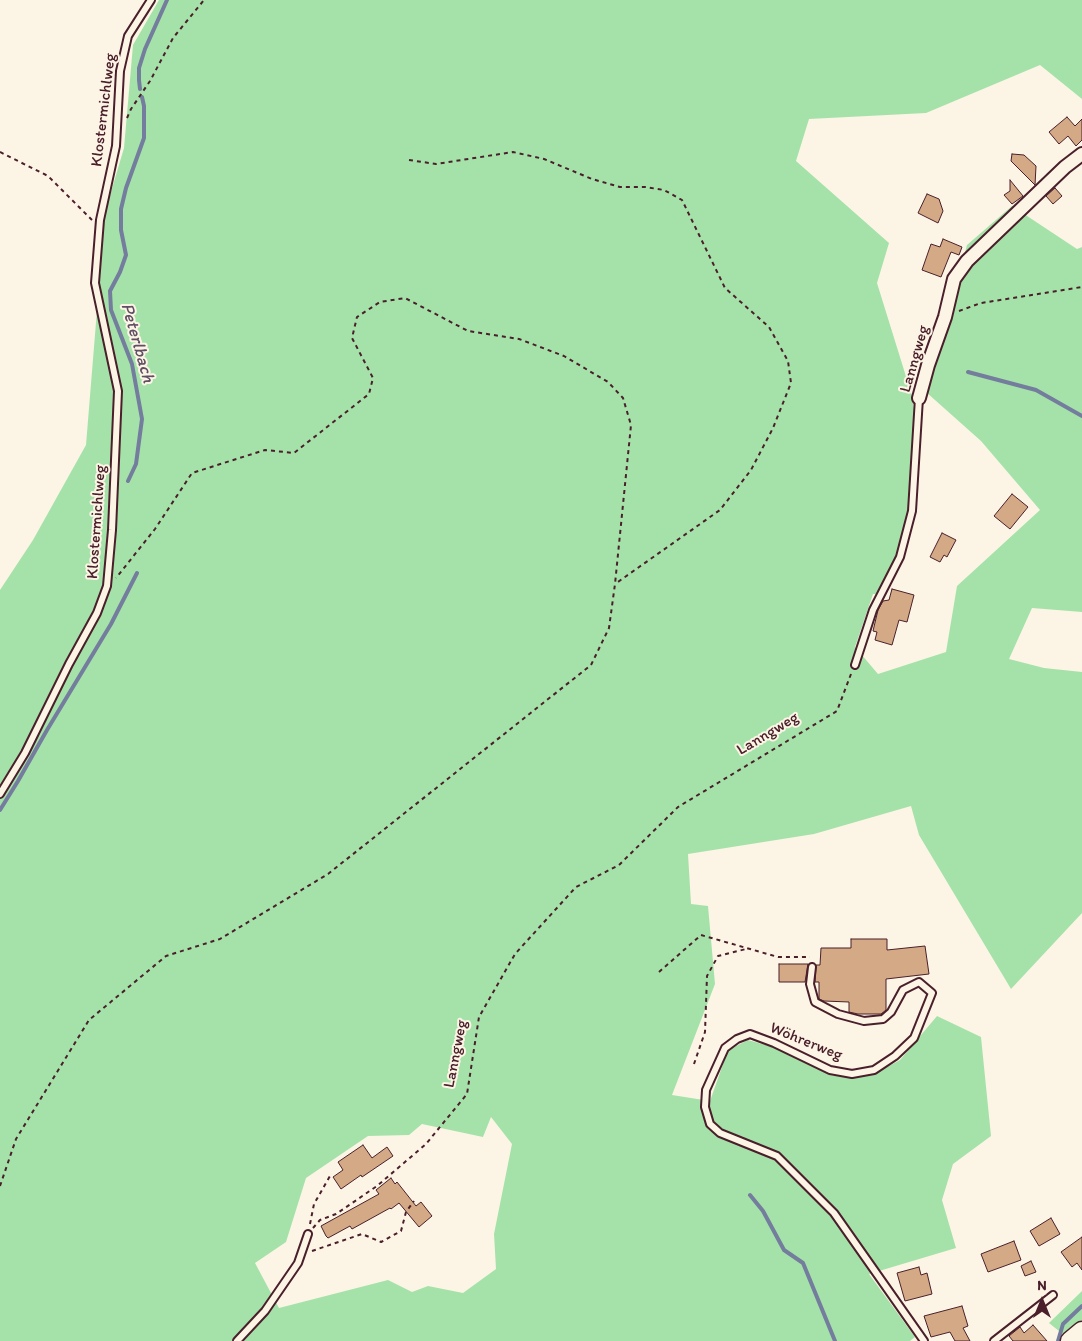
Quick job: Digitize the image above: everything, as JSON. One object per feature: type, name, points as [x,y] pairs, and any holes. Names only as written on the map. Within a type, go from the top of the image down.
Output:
[{"type":"main road","points":[[1070,1341],[1082,1331]]},
{"type":"street","name":"Lanngweg","points":[[919,398],[928,365],[945,317],[954,279],[967,261],[1065,167],[1082,154]]},
{"type":"lane","name":"Klostermichlweg","points":[[0,794],[25,754],[69,664],[97,613],[107,586],[112,530],[118,391],[95,283],[100,220],[116,146],[120,72],[128,36],[151,0]]},
{"type":"lane","name":"Lanngweg","points":[[855,664],[873,610],[900,557],[912,511],[919,398]]},
{"type":"lane","name":"Wöhrerweg","points":[[812,966],[810,984],[815,1002],[838,1014],[864,1021],[883,1019],[891,1012],[903,990],[919,982],[932,994],[914,1038],[895,1056],[874,1070],[852,1074],[830,1070],[750,1034],[737,1039],[725,1048],[706,1090],[705,1107],[710,1124],[720,1134],[777,1156],[834,1213],[924,1341]]},
{"type":"lane","points":[[237,1341],[265,1311],[298,1263],[308,1234]]},
{"type":"lane","points":[[994,1341],[1053,1295]]},
{"type":"path","points":[[125,124],[131,109],[150,81],[173,38],[204,0]]},
{"type":"path","points":[[0,152],[48,176],[100,229]]},
{"type":"path","points":[[409,160],[436,164],[513,152],[544,159],[592,179],[620,187],[645,187],[664,190],[670,193],[682,200],[725,288],[769,327],[788,361],[791,383],[773,428],[751,470],[725,504],[720,510],[616,584]]},
{"type":"path","points":[[945,317],[981,302],[1082,287]]},
{"type":"path","points":[[0,1186],[16,1140],[89,1020],[166,956],[220,939],[328,874],[591,665],[609,628],[616,584],[631,425],[622,398],[608,382],[564,356],[519,339],[468,331],[404,298],[380,302],[357,317],[352,338],[373,378],[369,394],[294,453],[265,450],[192,473],[155,529],[120,575],[107,586]]},
{"type":"path","name":"Lanngweg","points":[[308,1234],[320,1220],[336,1214],[377,1186],[426,1144],[467,1094],[479,1017],[514,954],[576,887],[619,865],[678,807],[838,711],[855,664]]},
{"type":"path","points":[[659,972],[701,935],[778,957],[812,957],[812,966]]},
{"type":"path","points":[[694,1064],[705,1032],[707,976],[718,956],[748,948]]},
{"type":"path","points":[[308,1234],[314,1204],[330,1176]]},
{"type":"path","points":[[301,1255],[362,1234],[380,1242],[401,1231],[406,1212],[414,1202]]},
{"type":"green space","points":[[159,0],[1082,0],[1082,99],[1040,65],[926,113],[809,119],[796,161],[889,243],[877,283],[913,399],[918,476],[886,594],[873,594],[855,647],[878,674],[946,652],[957,586],[1040,510],[981,441],[926,392],[967,245],[1012,206],[1077,249],[1082,247],[1082,612],[1032,608],[1009,659],[1044,668],[1082,672],[1082,913],[1011,989],[919,835],[911,806],[814,834],[688,854],[691,904],[708,906],[715,984],[672,1095],[710,1101],[728,1050],[748,1040],[773,1047],[830,1075],[853,1078],[876,1073],[900,1060],[937,1016],[981,1037],[991,1136],[953,1164],[942,1200],[956,1248],[869,1274],[915,1337],[910,1341],[0,1341],[0,590],[33,540],[86,445],[105,212],[124,148],[133,45]],"holes":[[[491,1117],[512,1144],[494,1234],[496,1269],[463,1293],[428,1286],[412,1292],[388,1280],[279,1308],[255,1263],[286,1242],[306,1178],[368,1136],[409,1135],[422,1124],[483,1137]]]},
{"type":"green space","points":[[1082,1291],[1082,1320],[1064,1335],[1049,1323]]},
{"type":"building","points":[[1067,117],[1075,126],[1082,119],[1082,140],[1076,146],[1068,136],[1059,144],[1049,132]]},
{"type":"building","points":[[1012,154],[1024,155],[1036,166],[1035,185],[1011,161]]},
{"type":"building","points":[[1010,180],[1023,196],[1012,204],[1004,195],[1010,191]]},
{"type":"building","points":[[1055,188],[1062,196],[1053,204],[1046,196]]},
{"type":"building","points":[[927,194],[939,199],[943,211],[938,223],[918,213]]},
{"type":"building","points":[[943,239],[962,247],[959,255],[951,252],[941,277],[922,270],[931,244],[940,247]]},
{"type":"building","points":[[1012,494],[1028,507],[1010,529],[994,516]]},
{"type":"building","points":[[942,533],[956,540],[947,557],[944,555],[940,562],[930,557]]},
{"type":"building","points":[[892,589],[914,595],[907,622],[899,620],[892,645],[875,640],[877,632],[873,631],[878,610],[883,601],[889,600]]},
{"type":"building","points":[[851,939],[887,939],[887,950],[925,946],[929,974],[886,979],[886,1010],[881,1014],[849,1012],[849,1002],[819,999],[819,982],[815,982],[816,965],[820,965],[821,948],[851,948]]},
{"type":"building","points":[[779,964],[808,964],[805,982],[779,982]]},
{"type":"building","points":[[363,1145],[372,1158],[387,1147],[393,1156],[341,1189],[333,1177],[343,1170],[338,1162]]},
{"type":"building","points":[[391,1178],[395,1184],[397,1182],[416,1206],[421,1202],[432,1216],[419,1227],[399,1203],[352,1229],[350,1226],[328,1238],[326,1236],[321,1226],[379,1194],[376,1190]]},
{"type":"building","points":[[1051,1218],[1060,1234],[1039,1246],[1030,1231]]},
{"type":"building","points":[[1082,1237],[1082,1270],[1077,1263],[1072,1267],[1061,1252]]},
{"type":"building","points":[[1014,1241],[1021,1260],[988,1272],[981,1254]]},
{"type":"building","points":[[1031,1261],[1036,1272],[1025,1276],[1021,1266]]},
{"type":"building","points":[[919,1267],[921,1275],[927,1273],[932,1294],[905,1301],[897,1273]]},
{"type":"building","points":[[962,1306],[968,1326],[963,1328],[970,1341],[955,1341],[950,1332],[931,1337],[924,1316]]},
{"type":"building","points":[[1033,1325],[1047,1341],[1013,1341],[1009,1336],[1020,1327],[1024,1333]]},
{"type":"waterway","name":"Peterlbach","points":[[140,89],[139,68],[145,49],[167,0]]},
{"type":"waterway","name":"Peterlbach","points":[[128,481],[136,464],[142,419],[132,364],[111,310],[110,291],[126,255],[121,230],[121,209],[126,188],[144,138],[144,106],[142,97]]},
{"type":"waterway","points":[[968,372],[1036,390],[1082,416]]},
{"type":"waterway","points":[[0,810],[111,624],[137,573]]},
{"type":"waterway","points":[[750,1195],[763,1211],[784,1250],[803,1263],[835,1341]]},
{"type":"waterway","points":[[1058,1341],[1063,1324],[1082,1306]]}]
